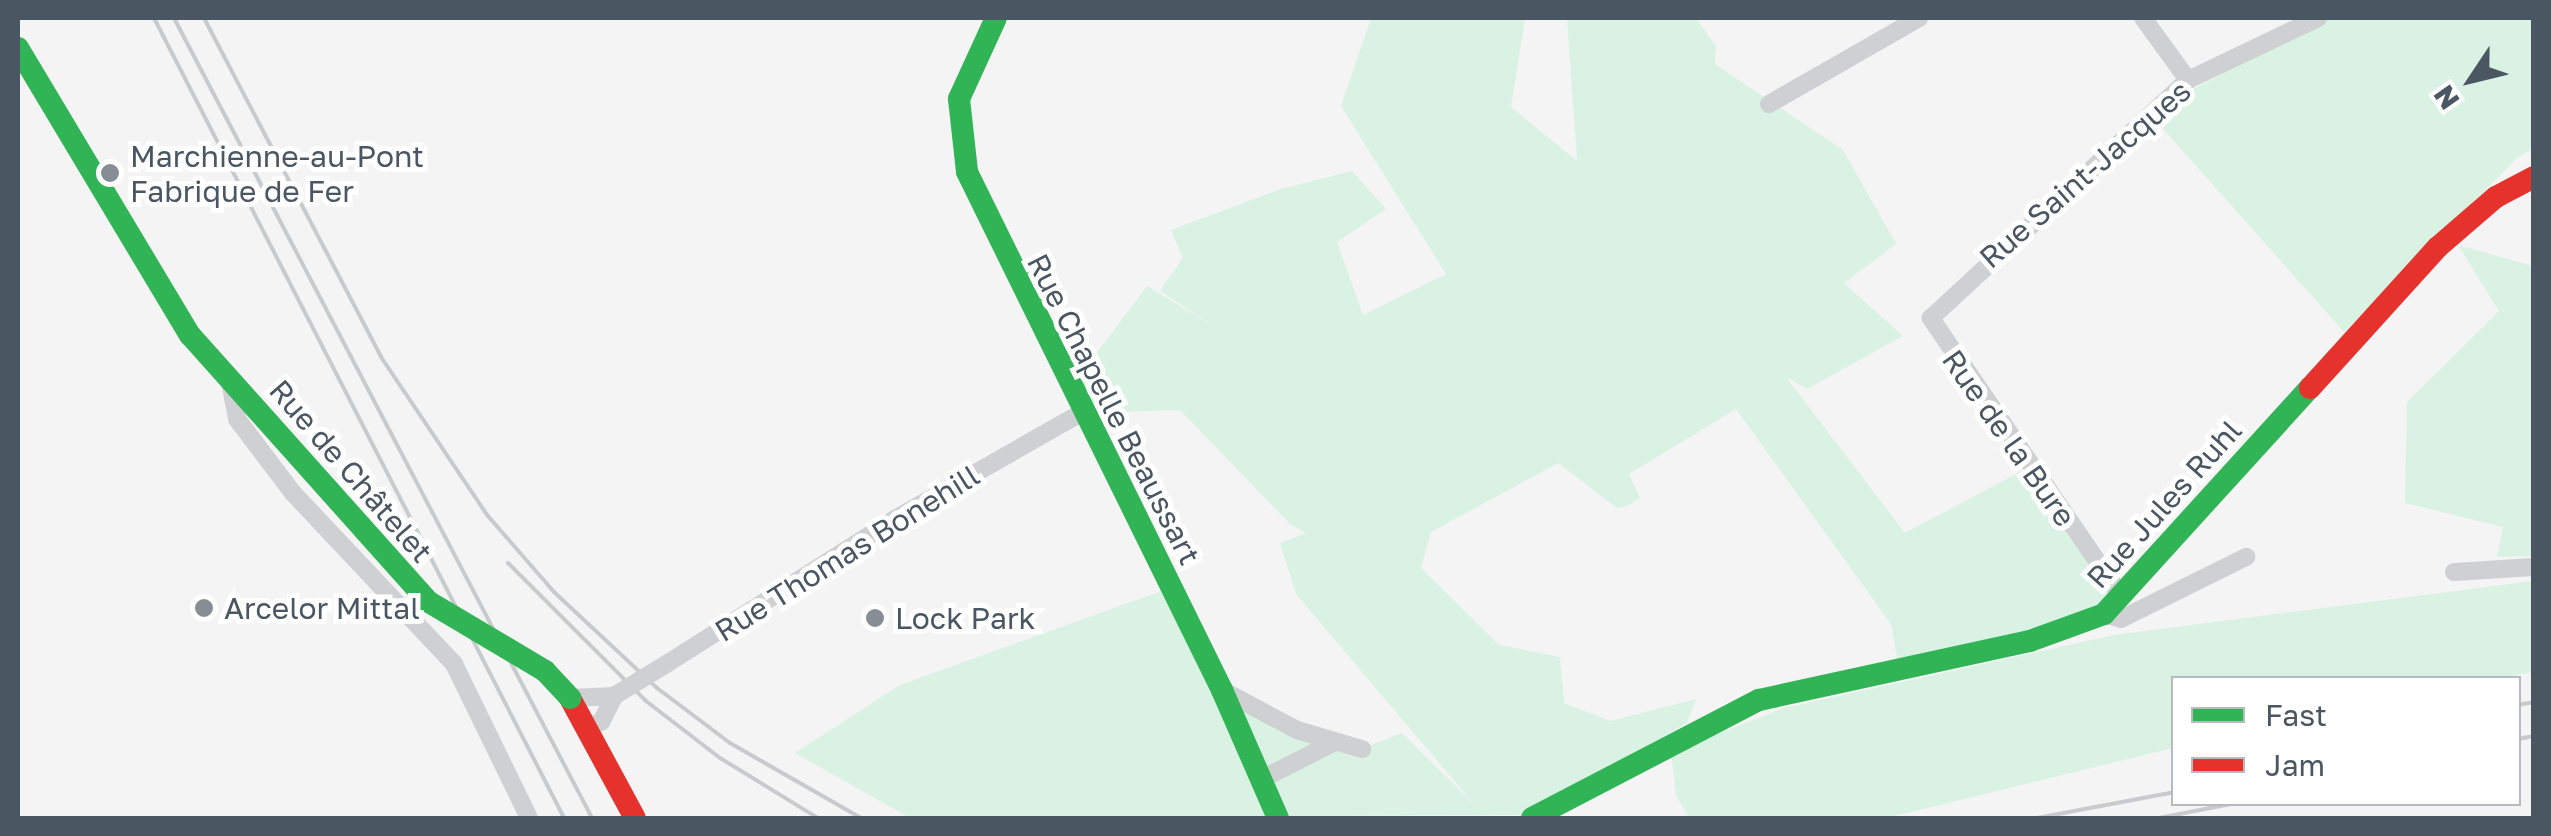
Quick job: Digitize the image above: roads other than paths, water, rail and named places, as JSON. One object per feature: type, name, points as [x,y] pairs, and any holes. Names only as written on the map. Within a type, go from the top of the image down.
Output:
[{"type":"street","name":"Rue Chapelle Beaussart","points":[[996,18],[959,99],[968,172],[1081,414],[1222,690],[1278,818]]},
{"type":"street","points":[[1769,104],[1919,18]]},
{"type":"street","points":[[2143,18],[2188,80]]},
{"type":"street","name":"Rue Saint-Jacques","points":[[1933,328],[1934,308],[2188,80],[2318,18]]},
{"type":"street","name":"Rue de Châtelet","points":[[18,48],[190,335],[429,602],[532,663],[570,698],[632,815]]},
{"type":"street","name":"Rue Jules Ruhl","points":[[1532,818],[1759,700],[2030,641],[2104,614],[2438,248],[2496,197],[2534,178]]},
{"type":"street","name":"Rue de la Bure","points":[[1933,328],[2121,596]]},
{"type":"street","points":[[229,377],[236,418],[293,493],[454,664],[528,818]]},
{"type":"street","name":"Rue Thomas Bonehill","points":[[570,698],[614,696],[895,519],[1081,414]]},
{"type":"street","points":[[2104,614],[2121,618],[2246,557]]},
{"type":"street","points":[[2454,572],[2534,566]]},
{"type":"street","points":[[1222,690],[1335,742],[1362,749]]},
{"type":"street","name":"Rue Thomas Bonehill","points":[[586,729],[602,721],[614,696]]},
{"type":"street","points":[[1262,779],[1335,742]]},
{"type":"railway","points":[[154,18],[564,818]]},
{"type":"railway","points":[[174,18],[592,818]]},
{"type":"railway","points":[[204,18],[381,357],[488,516],[554,592],[657,688],[730,743],[861,818]]},
{"type":"railway","points":[[508,563],[646,701],[720,758],[818,818]]},
{"type":"railway","points":[[2521,704],[2534,702]]},
{"type":"railway","points":[[2521,738],[2534,736]]},
{"type":"railway","points":[[2037,818],[2171,793]]},
{"type":"railway","points":[[2159,818],[2221,806]]},
{"type":"place","name":"Marchienne-au-Pont Fabrique de Fer","points":[[110,173]]},
{"type":"place","name":"Arcelor Mittal","points":[[204,608]]},
{"type":"place","name":"Lock Park","points":[[875,618]]}]
